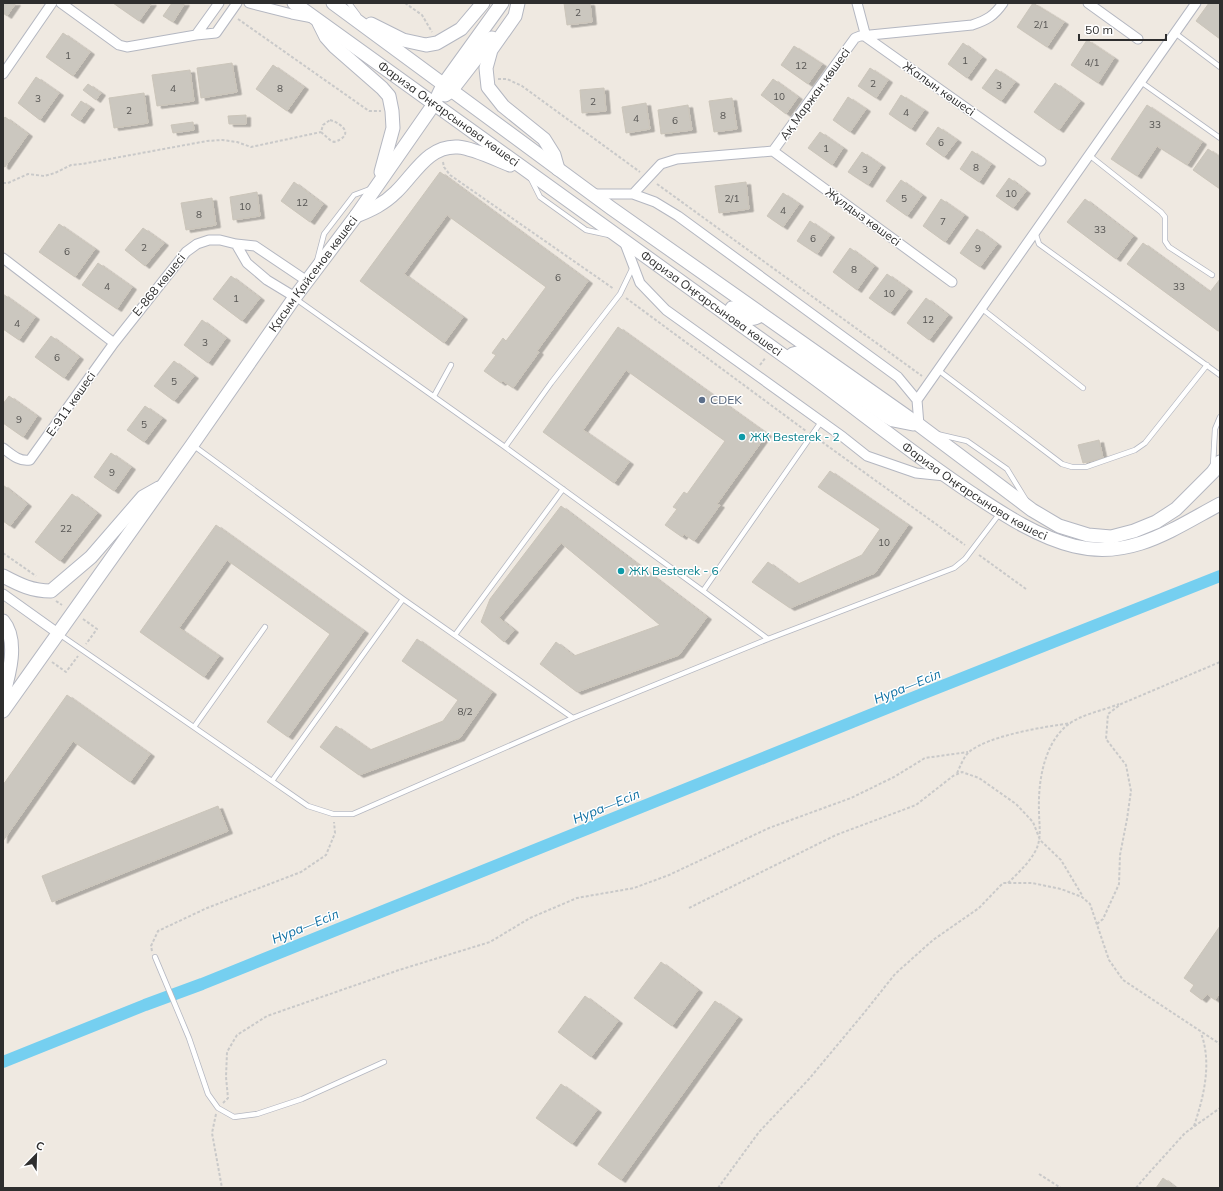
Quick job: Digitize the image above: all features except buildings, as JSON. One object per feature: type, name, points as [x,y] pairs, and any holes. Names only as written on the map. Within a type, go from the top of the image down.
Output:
[{"type":"street","points":[[3,74],[52,3]]},
{"type":"street","points":[[61,3],[119,45],[128,47],[216,33],[237,3]]},
{"type":"street","points":[[196,35],[219,3]]},
{"type":"street","points":[[248,3],[317,19],[326,37],[334,46],[382,88],[389,96],[393,128],[377,185]]},
{"type":"street","name":"Фариза Оңғарсынова көшесі","points":[[294,3],[788,358],[946,476],[1001,513],[1049,539],[1077,547],[1102,550],[1124,548],[1147,542],[1220,504]]},
{"type":"street","name":"Фариза Оңғарсынова көшесі","points":[[333,3],[357,16],[447,88],[592,194],[922,428],[1032,510],[1059,526],[1088,535],[1111,537],[1134,531],[1156,522],[1176,509],[1216,467]]},
{"type":"street","points":[[357,16],[403,40],[426,45],[438,43],[461,29],[483,3]]},
{"type":"street","name":"Қасым Қайсенов көшесі","points":[[447,88],[502,3]]},
{"type":"street","points":[[518,3],[515,16],[491,50],[486,68],[488,87],[503,106],[544,139],[554,155],[558,169]]},
{"type":"street","name":"Қасым Қайсенов көшесі","points":[[59,634],[295,297],[356,216],[434,104],[518,3]]},
{"type":"street","points":[[857,3],[866,37]]},
{"type":"street","name":"Ақ Маржан көшесі","points":[[633,194],[662,164],[677,159],[774,151],[855,38],[972,25],[996,13],[1002,3]]},
{"type":"street","points":[[1088,3],[1138,39]]},
{"type":"street","points":[[916,400],[1196,3]]},
{"type":"street","name":"Жалын көшесі","points":[[866,37],[1041,161]]},
{"type":"street","points":[[356,216],[379,206],[395,193],[432,153],[444,148],[458,147],[526,171]]},
{"type":"street","name":"Жұлдыз көшесі","points":[[774,151],[952,282]]},
{"type":"street","points":[[592,194],[633,194],[655,202],[678,216],[898,377],[916,400],[922,428],[893,420],[886,416],[821,368],[797,353],[788,358]]},
{"type":"street","points":[[621,239],[640,283],[666,310],[867,456],[916,473],[946,476]]},
{"type":"street","points":[[621,239],[660,256],[746,318],[751,320],[761,315]]},
{"type":"street","name":"Е-868 көшесі","points":[[114,343],[186,252],[197,244],[209,240],[220,240],[236,244],[255,246],[310,276]]},
{"type":"street","points":[[236,244],[247,263],[267,280],[295,297]]},
{"type":"street","points":[[3,258],[114,343]]},
{"type":"street","name":"Е-911 көшесі","points":[[3,448],[19,459],[24,461],[30,460],[114,343]]},
{"type":"street","points":[[3,576],[23,587],[40,591],[51,591],[91,557],[143,497],[163,487]]},
{"type":"street","points":[[3,594],[59,634],[3,711]]},
{"type":"street","points":[[3,621],[8,626],[12,652],[9,675],[3,696]]},
{"type":"lane","points":[[1175,33],[1220,67]]},
{"type":"lane","points":[[1141,82],[1220,138]]},
{"type":"lane","points":[[1089,155],[1161,212],[1165,217],[1165,241],[1169,247],[1212,275]]},
{"type":"lane","points":[[310,276],[324,234],[354,194],[377,185]]},
{"type":"lane","points":[[1035,232],[1039,244],[1220,375]]},
{"type":"lane","points":[[505,447],[551,383],[620,294],[633,267]]},
{"type":"lane","points":[[295,297],[505,447],[768,639]]},
{"type":"lane","points":[[981,308],[1083,388]]},
{"type":"lane","points":[[434,396],[451,365]]},
{"type":"lane","points":[[938,370],[1062,464],[1072,467],[1086,467],[1135,450],[1145,443],[1207,365]]},
{"type":"lane","points":[[1216,467],[1215,429],[1220,417]]},
{"type":"lane","points":[[703,591],[821,422]]},
{"type":"lane","points":[[922,428],[967,441],[1007,468],[1032,510]]},
{"type":"lane","points":[[192,445],[403,599],[573,718]]},
{"type":"lane","points":[[455,635],[563,489]]},
{"type":"lane","points":[[59,634],[308,806],[333,814],[353,814],[573,718],[768,639],[954,568],[972,550],[1001,513]]},
{"type":"lane","points":[[272,781],[403,599]]},
{"type":"lane","points":[[194,727],[265,627]]},
{"type":"lane","points":[[155,957],[189,1038],[208,1094],[218,1108],[234,1117],[257,1114],[302,1099],[384,1062]]},
{"type":"path","points":[[405,3],[422,15],[438,43]]},
{"type":"path","points":[[230,13],[369,111],[392,111]]},
{"type":"path","points":[[488,78],[506,79],[522,86],[929,382]]},
{"type":"path","points":[[330,120],[342,125],[345,129],[345,134],[342,138],[334,142],[321,132],[323,125],[330,120]]},
{"type":"path","points":[[3,183],[8,183],[28,174],[44,176],[55,173],[71,165],[207,141],[222,140],[237,142],[251,147],[321,132]]},
{"type":"path","points":[[439,150],[444,167],[450,175],[620,294],[812,435],[1026,589]]},
{"type":"path","points":[[3,553],[42,580]]},
{"type":"path","points":[[56,601],[62,605]]},
{"type":"path","points":[[82,618],[97,629],[86,644]]},
{"type":"path","points":[[52,662],[66,672],[73,662]]},
{"type":"path","points":[[1008,883],[1026,865],[1036,850],[1040,832],[1038,810],[1041,780],[1045,761],[1052,742],[1064,728],[1080,717],[1121,704],[1220,662]]},
{"type":"path","points":[[1097,924],[1103,918],[1119,884],[1120,855],[1132,791],[1126,765],[1106,739],[1108,714],[1121,704]]},
{"type":"path","points":[[222,1188],[212,1133],[218,1108],[228,1098],[226,1077],[227,1052],[237,1035],[267,1016],[399,970],[490,942],[530,918],[577,898],[634,888],[670,875],[769,828],[851,798],[894,777],[925,758],[968,752],[989,741],[1046,727],[1072,723]]},
{"type":"path","points":[[956,774],[968,752]]},
{"type":"path","points":[[689,908],[836,835],[916,805],[956,774],[962,772],[979,778],[1016,804],[1033,822],[1039,838],[1061,860],[1082,896],[1090,904],[1109,960],[1123,980],[1220,1044]]},
{"type":"path","points":[[155,957],[151,946],[158,931],[206,908],[301,872],[326,855],[334,833],[333,814]]},
{"type":"path","points":[[718,1188],[760,1132],[809,1079],[864,1013],[894,974],[933,940],[979,908],[1003,883],[1039,884],[1061,888],[1082,896]]},
{"type":"path","points":[[1194,1126],[1205,1088],[1205,1046],[1200,1032]]},
{"type":"path","points":[[1136,1188],[1185,1133],[1220,1108]]},
{"type":"path","points":[[1039,1174],[1061,1188]]},
{"type":"waterway","name":"Нура—Есіл","points":[[3,1062],[145,1005],[202,984],[917,696],[1220,576]]},
{"type":"place","name":"CDEK","points":[[702,400]]},
{"type":"place","name":"ЖК Besterek - 2","points":[[742,437]]},
{"type":"place","name":"ЖК Besterek - 6","points":[[621,571]]}]
